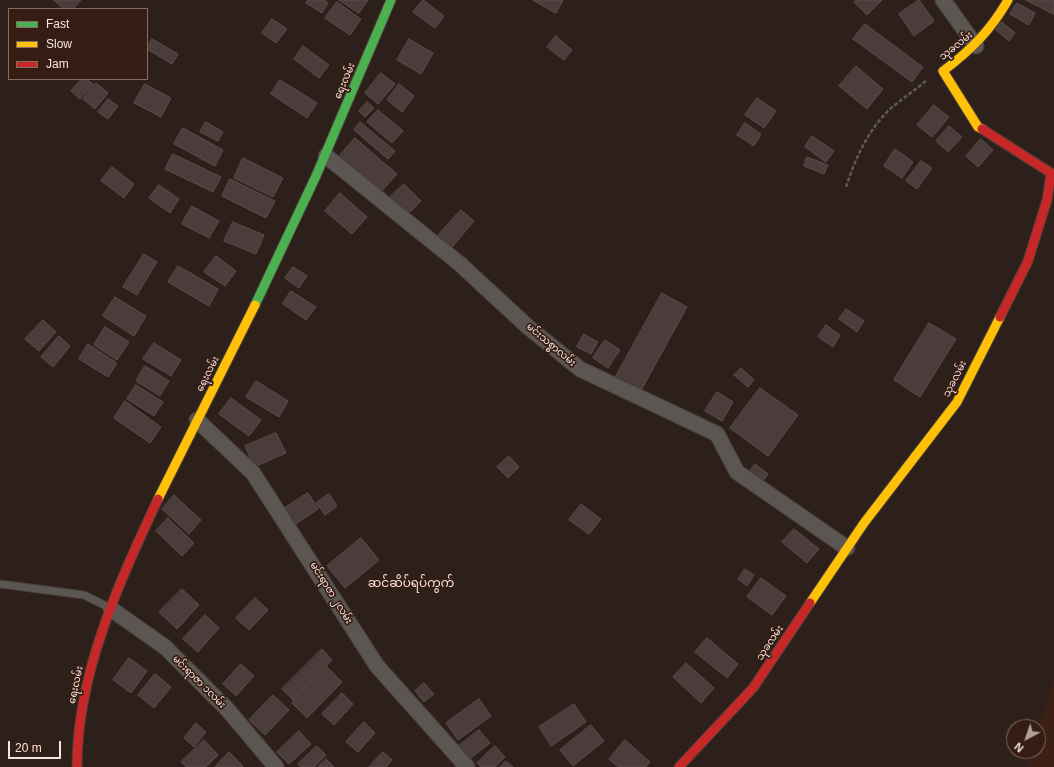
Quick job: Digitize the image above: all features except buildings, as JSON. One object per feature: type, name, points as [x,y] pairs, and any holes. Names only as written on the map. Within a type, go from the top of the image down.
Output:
[{"type":"street","name":"ရေးလမ်း","points":[[77,767],[76,746],[88,675],[112,609],[150,515],[268,279],[326,156],[391,0]]},
{"type":"street","points":[[943,0],[976,46]]},
{"type":"street","name":"သုခလမ်း","points":[[679,767],[753,688],[864,523],[957,402],[1028,261],[1047,200],[1051,173],[978,127],[943,71],[976,46],[1001,13],[1008,0]]},
{"type":"street","name":"မင်းသစ္စာလမ်း","points":[[326,156],[460,264],[528,327],[580,369],[717,434],[737,472],[848,548]]},
{"type":"street","name":"မင်းရာဇာ ၂လမ်း","points":[[197,420],[253,473],[377,666],[467,767]]},
{"type":"street","name":"မင်းရာဇာ ၁လမ်း","points":[[112,609],[165,647],[227,709],[276,767]]},
{"type":"lane","points":[[0,584],[28,586],[84,595],[112,609]]},
{"type":"path","points":[[846,186],[854,162],[870,134],[889,110],[928,79],[943,71]]},
{"type":"shaded area","points":[[1054,678],[1054,767],[1027,767],[1030,759],[1046,759],[1046,719],[1042,719]]},
{"type":"traffic: fast","points":[[255,305],[316,176],[391,0]]},
{"type":"traffic: slow","points":[[982,129],[978,127],[943,71],[971,48],[994,21],[1008,0]]},
{"type":"traffic: slow","points":[[158,499],[255,305]]},
{"type":"traffic: slow","points":[[810,603],[864,523],[957,402],[1000,317]]},
{"type":"traffic: jam","points":[[982,129],[1051,173],[1047,200],[1028,261],[1000,317]]},
{"type":"traffic: jam","points":[[77,767],[79,732],[84,697],[92,663],[115,596],[158,499]]},
{"type":"traffic: jam","points":[[679,767],[753,688],[810,603]]},
{"type":"district","name":"ဆင်ဆိပ်ရပ်ကွက်","points":[[411,584]]}]
